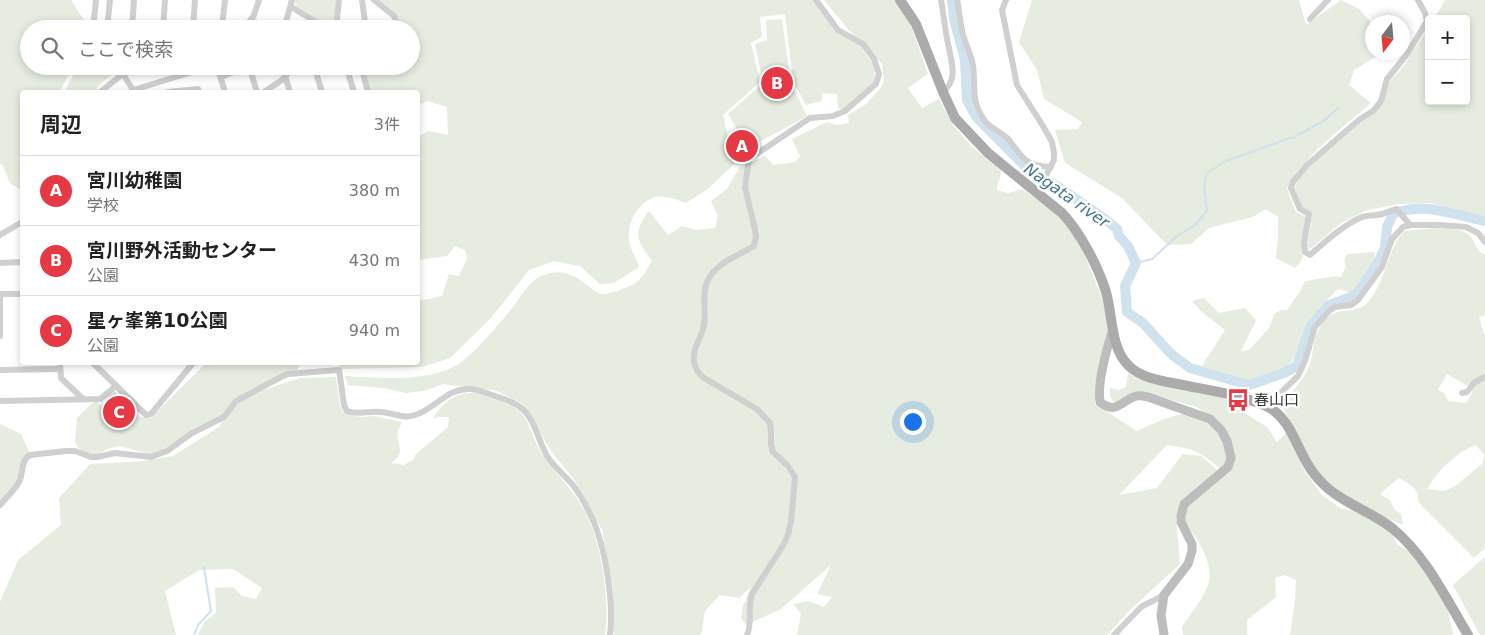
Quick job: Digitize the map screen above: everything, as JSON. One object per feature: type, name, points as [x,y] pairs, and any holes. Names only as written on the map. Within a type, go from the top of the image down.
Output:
[{"type":"main road","points":[[900,0],[916,24],[942,92],[955,118],[970,135],[1006,168],[1039,190],[1073,225],[1106,292],[1113,329],[1122,358],[1135,371],[1161,380],[1249,399],[1276,411],[1285,422],[1308,467],[1327,488],[1339,498],[1372,515],[1412,546],[1437,581],[1468,635]]},
{"type":"street","points":[[94,20],[96,0]]},
{"type":"street","points":[[108,20],[110,0]]},
{"type":"street","points":[[133,20],[134,0]]},
{"type":"street","points":[[163,20],[165,0]]},
{"type":"street","points":[[194,20],[195,0]]},
{"type":"street","points":[[223,20],[225,0]]},
{"type":"street","points":[[251,20],[259,0]]},
{"type":"street","points":[[337,20],[339,0]]},
{"type":"street","points":[[362,0],[365,20]]},
{"type":"street","points":[[374,0],[394,16],[395,20]]},
{"type":"street","points":[[748,635],[750,629],[749,602],[752,594],[784,544],[788,534],[791,522],[795,477],[788,466],[773,452],[770,423],[765,416],[757,409],[704,378],[694,364],[694,354],[705,320],[704,295],[708,280],[716,269],[754,246],[756,230],[746,187],[749,159],[810,118],[832,116],[845,111],[876,84],[879,78],[878,68],[863,44],[838,30],[816,0]]},
{"type":"street","points":[[941,0],[949,49],[953,61],[951,82],[948,88],[942,92]]},
{"type":"street","points":[[956,0],[964,40],[974,67],[974,94],[982,116],[986,123],[1002,132],[1017,153],[1026,161],[1050,169]]},
{"type":"street","points":[[1006,0],[1002,10],[1017,84],[1052,142],[1054,160],[1039,190]]},
{"type":"street","points":[[1310,19],[1328,0]]},
{"type":"street","points":[[1410,225],[1396,210],[1390,210],[1384,214],[1364,216],[1354,221],[1310,255],[1305,252],[1304,243],[1308,214],[1300,209],[1291,188],[1293,182],[1307,165],[1360,119],[1372,111],[1381,101],[1387,79],[1408,53],[1427,21],[1418,0]]},
{"type":"street","points":[[287,20],[292,4],[315,20]]},
{"type":"street","points":[[103,90],[122,75]]},
{"type":"street","points":[[124,75],[133,90],[182,75]]},
{"type":"street","points":[[224,90],[221,77],[226,75]]},
{"type":"street","points":[[252,75],[256,90]]},
{"type":"street","points":[[317,75],[321,90]]},
{"type":"street","points":[[349,75],[353,90]]},
{"type":"street","points":[[363,75],[367,90]]},
{"type":"street","points":[[267,90],[286,76],[290,90]]},
{"type":"street","points":[[0,235],[20,224]]},
{"type":"street","points":[[1267,406],[1298,376],[1305,362],[1315,327],[1329,310],[1350,305],[1358,300],[1382,266],[1395,234],[1403,227],[1410,225],[1440,225],[1466,227],[1478,233],[1485,242]]},
{"type":"street","points":[[0,263],[20,262]]},
{"type":"street","points":[[0,336],[0,294],[20,294]]},
{"type":"street","points":[[1113,329],[1106,352],[1098,394],[1100,402],[1112,408],[1138,395],[1210,420],[1221,430],[1230,449],[1231,458],[1228,467],[1184,504],[1181,516],[1182,522],[1192,544],[1188,564],[1164,595],[1141,607],[1114,635]]},
{"type":"street","points":[[95,365],[146,415],[151,414],[192,365]]},
{"type":"street","points":[[0,370],[30,366],[60,366],[61,378],[83,399]]},
{"type":"street","points":[[0,506],[19,482],[23,464],[26,457],[30,455],[66,451],[75,451],[97,457],[114,453],[125,453],[143,457],[160,454],[204,426],[224,417],[236,401],[244,396],[288,374],[339,370],[346,411],[356,414],[381,412],[402,417],[409,416],[423,412],[453,392],[472,388],[508,401],[523,410],[535,429],[541,446],[550,460],[572,484],[588,510],[601,544],[606,567],[611,622],[610,635]]},
{"type":"street","points":[[1462,393],[1467,392],[1475,382],[1485,377]]},
{"type":"street","points":[[0,401],[103,398],[116,386]]},
{"type":"street","points":[[1164,595],[1161,615],[1164,635]]},
{"type":"shaded area","points":[[0,0],[71,0],[84,20],[20,20],[20,75],[68,75],[61,90],[20,90],[20,189],[10,183],[2,164],[0,164]]},
{"type":"shaded area","points":[[295,0],[336,0],[335,20],[318,20],[295,7]]},
{"type":"shaded area","points":[[377,0],[813,0],[837,31],[858,42],[874,66],[875,83],[843,110],[838,108],[837,94],[822,93],[822,101],[806,105],[793,81],[785,14],[760,17],[762,37],[751,43],[760,82],[723,115],[734,164],[708,189],[686,203],[671,198],[655,197],[642,204],[634,216],[629,230],[630,245],[639,267],[614,283],[600,284],[580,266],[554,261],[529,270],[491,318],[450,358],[422,367],[341,369],[339,365],[420,365],[420,299],[442,296],[449,274],[459,276],[467,259],[465,250],[455,246],[447,256],[420,260],[420,135],[429,131],[448,135],[447,107],[427,101],[420,104],[420,90],[370,90],[366,75],[420,75],[420,20],[394,20]]},
{"type":"shaded area","points":[[824,0],[894,0],[907,15],[928,74],[908,88],[922,108],[939,99],[953,125],[972,147],[1001,171],[997,190],[1008,193],[1023,189],[1057,215],[1081,246],[1102,298],[1109,328],[1095,394],[1095,404],[1137,431],[1177,415],[1189,414],[1207,423],[1218,434],[1225,445],[1227,456],[1221,469],[1196,452],[1167,445],[1119,495],[1157,488],[1183,454],[1201,456],[1217,470],[1180,501],[1176,519],[1180,564],[1130,610],[1107,635],[797,635],[801,614],[793,604],[808,601],[824,607],[832,597],[817,594],[831,565],[781,609],[746,625],[741,618],[743,606],[751,587],[739,598],[720,595],[705,611],[701,635],[614,635],[613,588],[602,530],[573,478],[551,451],[523,404],[497,391],[443,384],[424,391],[406,393],[383,388],[348,385],[345,376],[404,378],[435,374],[460,363],[493,331],[533,281],[543,275],[557,272],[569,274],[601,294],[615,292],[632,285],[641,278],[652,261],[643,248],[639,237],[640,225],[649,211],[668,235],[682,226],[696,230],[715,228],[718,216],[711,201],[727,189],[739,168],[765,156],[774,165],[795,162],[800,156],[792,139],[827,122],[836,125],[849,123],[848,115],[866,104],[880,89],[884,81],[882,64],[848,29]]},
{"type":"shaded area","points":[[1032,0],[1299,0],[1306,25],[1341,0],[1359,9],[1365,16],[1365,60],[1370,60],[1354,70],[1349,85],[1371,103],[1337,132],[1302,166],[1287,189],[1296,212],[1306,217],[1302,245],[1303,256],[1300,263],[1295,268],[1276,258],[1278,217],[1266,209],[1253,217],[1209,228],[1191,244],[1167,245],[1122,198],[1065,163],[1055,130],[1078,129],[1082,122],[1044,99],[1037,70],[1019,42]]},
{"type":"shaded area","points":[[1445,0],[1485,0],[1485,216],[1431,203],[1399,204],[1367,210],[1341,223],[1310,249],[1307,245],[1311,214],[1302,208],[1295,190],[1296,184],[1309,167],[1373,114],[1390,81],[1408,60],[1410,60],[1410,56],[1425,33],[1425,105],[1470,105],[1470,15],[1436,15]]},
{"type":"shaded area","points":[[782,19],[791,83],[807,116],[748,148],[728,114],[763,83],[755,44],[767,40],[766,20]]},
{"type":"shaded area","points":[[73,75],[112,75],[102,82],[96,90],[65,90]]},
{"type":"shaded area","points":[[1436,228],[1459,230],[1467,233],[1481,253],[1485,255],[1485,315],[1479,317],[1485,337],[1485,375],[1469,387],[1447,374],[1438,390],[1444,393],[1448,401],[1466,403],[1475,384],[1485,379],[1485,548],[1474,558],[1418,502],[1416,490],[1399,478],[1380,494],[1390,500],[1395,510],[1401,514],[1403,525],[1365,508],[1329,484],[1311,463],[1281,404],[1297,386],[1307,370],[1320,327],[1332,314],[1363,307],[1368,302],[1379,285],[1394,247],[1404,231]],"holes":[[[1476,445],[1484,455],[1483,463],[1454,487],[1444,491],[1427,489],[1436,475],[1454,457],[1468,448]]]},
{"type":"shaded area","points":[[1375,252],[1370,269],[1352,293],[1338,289],[1323,304],[1307,327],[1298,353],[1287,368],[1248,380],[1202,366],[1225,330],[1202,312],[1192,301],[1204,298],[1219,313],[1245,308],[1256,320],[1241,351],[1249,350],[1270,327],[1274,314],[1281,310],[1287,310],[1305,281],[1341,277],[1346,266],[1344,261],[1347,254]]},
{"type":"shaded area","points":[[204,365],[300,365],[296,372],[286,373],[235,398],[223,415],[196,427],[158,453],[148,454],[120,446],[91,455],[80,450],[75,442],[77,418],[91,404],[97,401],[101,406],[114,391],[140,417],[151,418]]},
{"type":"shaded area","points":[[1128,373],[1138,379],[1221,397],[1267,427],[1277,442],[1287,432],[1304,470],[1322,495],[1340,508],[1363,513],[1391,532],[1398,545],[1416,555],[1448,610],[1453,635],[1290,635],[1296,580],[1284,575],[1275,578],[1276,597],[1247,620],[1247,635],[1183,635],[1182,627],[1205,592],[1210,577],[1204,552],[1185,521],[1186,510],[1200,492],[1234,460],[1213,418],[1197,407],[1150,394],[1119,403],[1113,401],[1110,396],[1110,388],[1119,390],[1126,387]]},
{"type":"shaded area","points":[[336,377],[340,406],[346,414],[361,417],[374,416],[402,422],[398,430],[399,455],[391,463],[404,465],[414,459],[415,455],[448,427],[449,417],[433,419],[439,409],[459,395],[479,394],[509,404],[519,411],[526,421],[539,449],[584,510],[594,532],[606,592],[605,635],[198,635],[204,622],[216,613],[215,588],[233,587],[242,596],[256,599],[262,588],[233,569],[199,570],[165,591],[176,635],[0,635],[0,602],[18,560],[61,525],[59,498],[90,464],[143,461],[173,456],[219,427],[233,405],[248,395],[300,378]]},
{"type":"shaded area","points":[[0,424],[21,434],[30,454],[19,484],[0,507]]},
{"type":"shaded area","points":[[1485,557],[1485,635],[1480,635],[1453,585]]},
{"type":"waterway","name":"Nagata river","points":[[952,0],[954,19],[965,60],[967,100],[977,118],[1031,172],[1060,188],[1117,229],[1119,236],[1128,246],[1136,263],[1125,286],[1127,312],[1143,323],[1171,354],[1190,368],[1249,385],[1284,373],[1297,366],[1311,325],[1329,305],[1351,297],[1359,291],[1376,266],[1385,248],[1387,227],[1393,214],[1405,210],[1428,209],[1485,221]]},
{"type":"waterway","points":[[1136,263],[1152,259],[1177,236],[1195,225],[1207,211],[1204,186],[1207,173],[1226,161],[1296,136],[1325,120],[1338,108]]},
{"type":"waterway","points":[[194,635],[198,625],[211,611],[205,567]]},
{"type":"place","name":"宮川野外活動センター","points":[[777,83]]},
{"type":"place","name":"宮川幼稚園","points":[[742,146]]},
{"type":"place","name":"春山口","points":[[1238,400]]},
{"type":"place","name":"星ヶ峯第10公園","points":[[119,412]]}]
